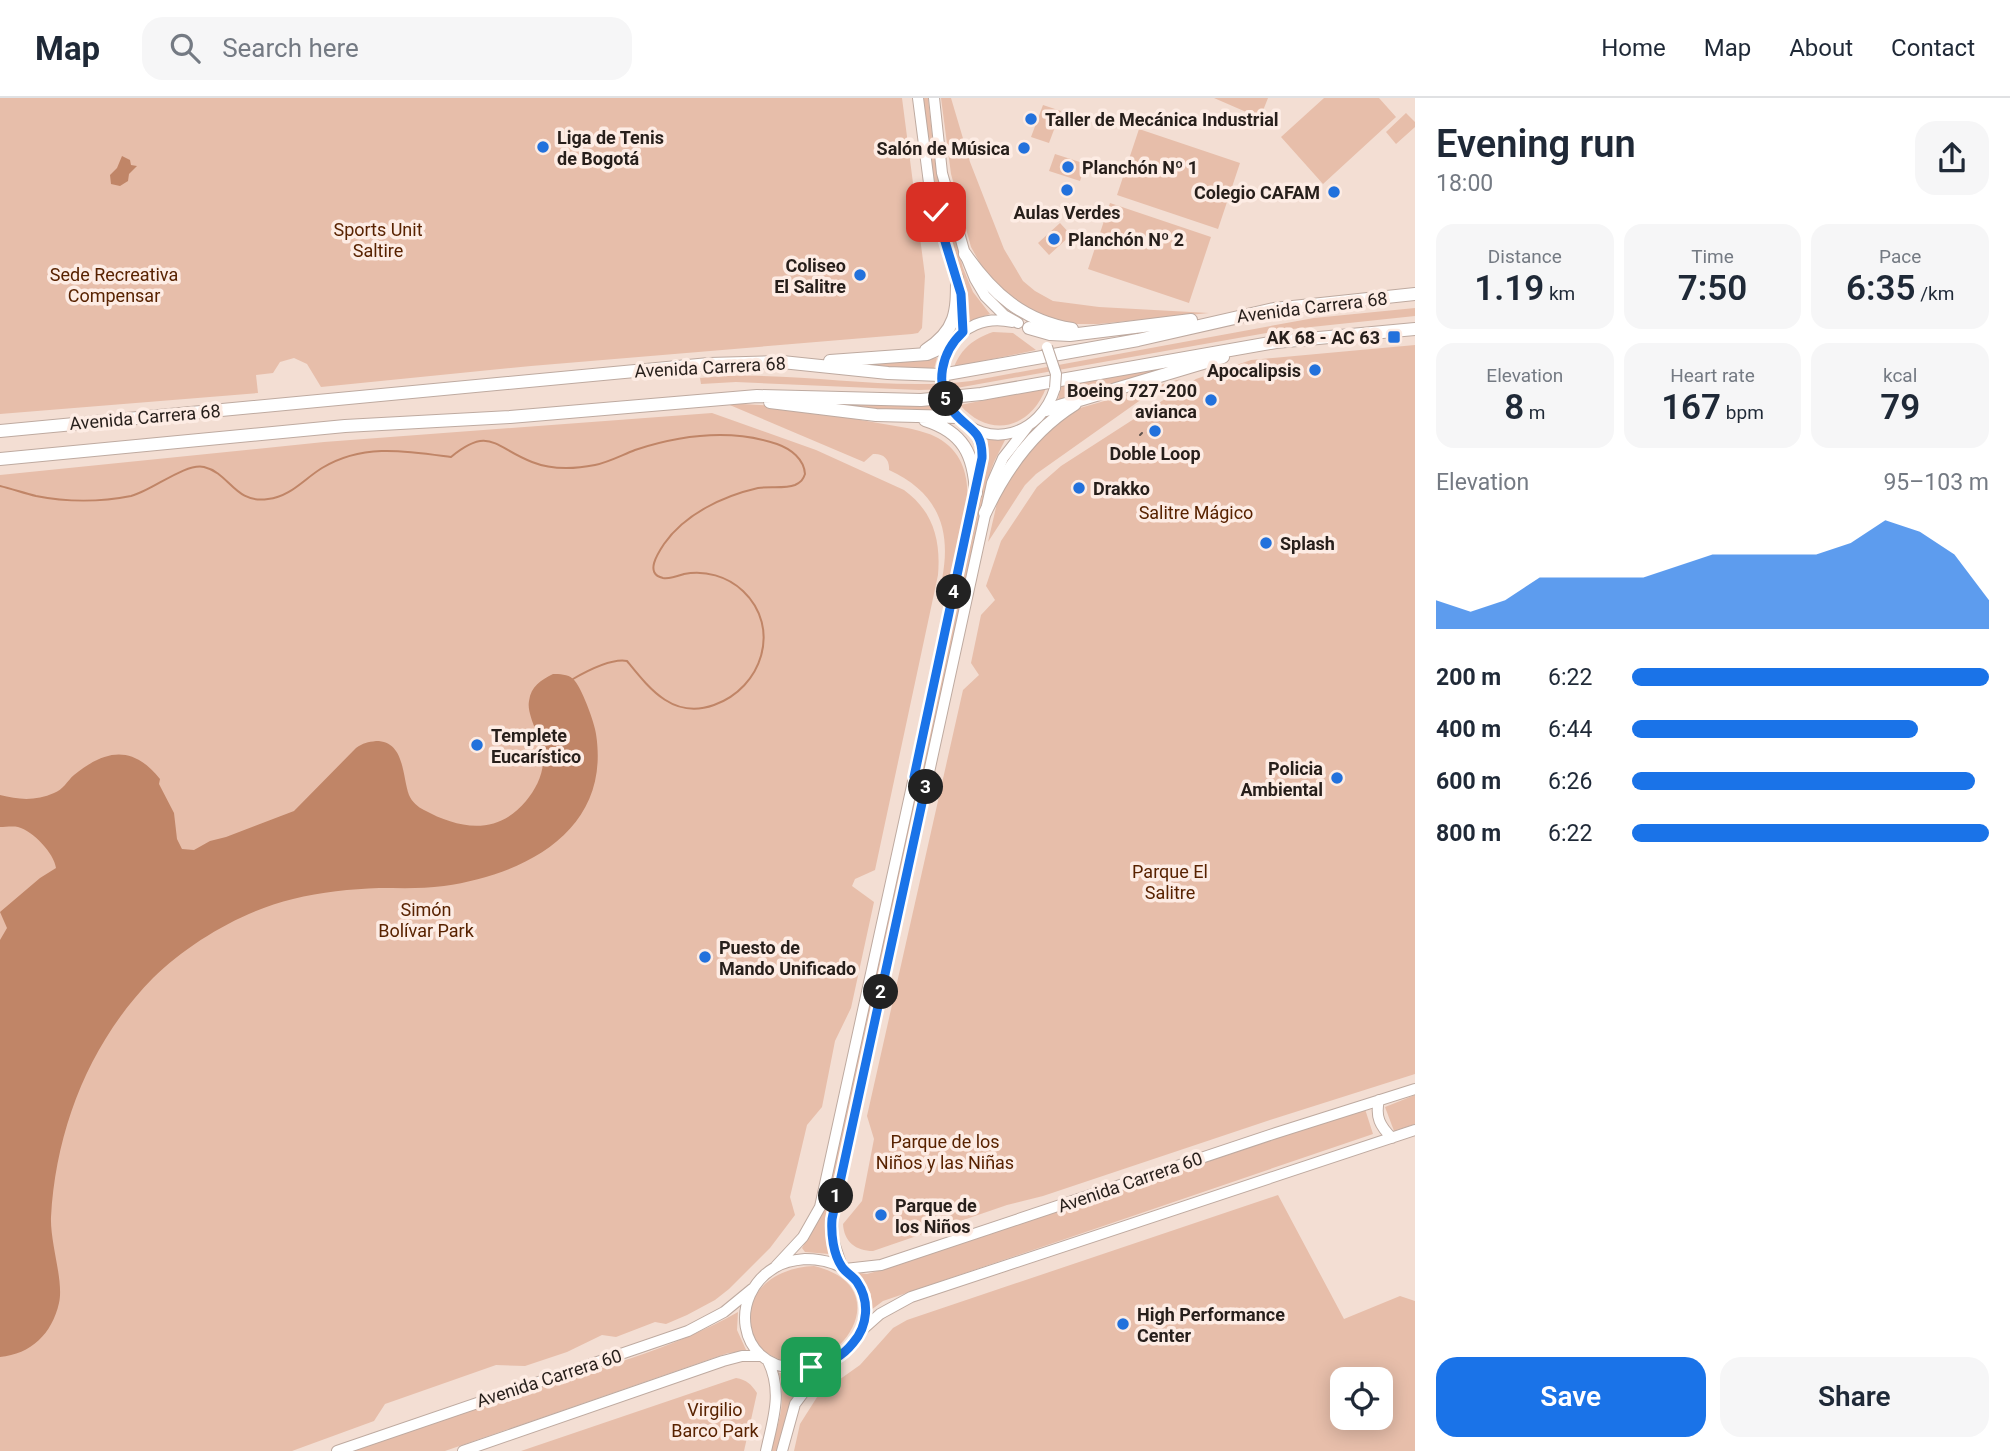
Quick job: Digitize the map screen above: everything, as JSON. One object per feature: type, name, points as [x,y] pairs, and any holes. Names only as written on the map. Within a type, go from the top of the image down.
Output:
[{"type":"main road","points":[[918,98],[929,183],[957,278],[963,305],[963,332]]},
{"type":"main road","points":[[934,98],[942,173],[965,254],[985,296],[1003,315],[1023,326],[1047,347],[1056,374],[1055,388],[1046,410]]},
{"type":"main road","points":[[965,254],[989,286],[1023,313],[1059,327],[1100,331]]},
{"type":"main road","points":[[913,355],[936,343],[953,323],[957,304],[957,278]]},
{"type":"main road","name":"Avenida Carrera 68","points":[[0,431],[739,362],[805,364],[888,373],[941,375],[1138,340],[1253,313],[1415,294]]},
{"type":"main road","points":[[805,364],[936,352],[975,324],[989,320],[1003,320],[1060,335],[1253,313]]},
{"type":"main road","name":"Avenida Carrera 68","points":[[0,459],[345,426],[510,417],[737,397],[779,395],[940,399],[1309,338],[1415,329]]},
{"type":"main road","points":[[952,343],[944,358],[942,382],[949,405],[958,417],[974,429],[1002,434],[1028,426]]},
{"type":"main road","points":[[862,1330],[866,1315],[864,1295],[844,1268],[832,1240],[832,1213],[996,472],[1011,446],[1046,410],[1258,346]]},
{"type":"main road","points":[[985,513],[1009,469],[1028,445],[1056,417],[1087,396]]},
{"type":"main road","points":[[737,397],[876,415],[958,417]]},
{"type":"main road","points":[[914,416],[945,428],[963,444],[974,468],[976,493]]},
{"type":"main road","points":[[766,1451],[777,1397],[776,1378],[751,1344],[744,1325],[746,1302],[752,1289],[803,1237],[820,1207],[976,493],[982,449],[974,429]]},
{"type":"main road","points":[[914,777],[927,780]]},
{"type":"main road","name":"Avenida Carrera 60","points":[[844,1268],[881,1265],[1415,1089]]},
{"type":"main road","points":[[1379,1100],[1378,1121],[1392,1138]]},
{"type":"main road","points":[[782,1451],[795,1404],[824,1365],[847,1350],[862,1330],[880,1314],[911,1297],[1415,1130]]},
{"type":"main road","points":[[776,1266],[796,1260],[814,1259],[826,1260],[844,1268]]},
{"type":"main road","name":"Avenida Carrera 60","points":[[337,1451],[688,1331],[724,1312],[752,1289]]},
{"type":"main road","points":[[463,1451],[742,1356],[764,1359],[785,1367],[824,1365]]},
{"type":"green space","name":"Sports Unit Saltire","points":[[0,98],[902,98],[925,276],[922,328],[918,333],[912,334],[531,366],[321,387],[307,364],[294,358],[280,362],[273,373],[256,375],[258,393],[0,414]]},
{"type":"green space","points":[[922,98],[928,98],[935,161],[963,268],[973,292],[990,314],[970,321],[968,295],[929,161]]},
{"type":"green space","points":[[941,98],[951,98],[970,162],[1004,249],[1023,281],[1035,291],[1053,301],[1099,307],[1209,313],[1074,324],[1053,321],[1010,298],[986,274],[971,247],[951,174]]},
{"type":"green space","points":[[1214,98],[1268,98],[1260,118]]},
{"type":"green space","points":[[1324,98],[1379,98],[1396,117],[1323,184],[1281,137]]},
{"type":"green space","points":[[1043,105],[1061,111],[1049,143],[1031,137]]},
{"type":"green space","points":[[1406,113],[1415,122],[1415,127],[1396,144],[1386,132]]},
{"type":"green space","points":[[1139,129],[1240,163],[1218,229],[1117,195]]},
{"type":"green space","name":"Planchón Nº 1","points":[[1055,154],[1086,164],[1080,181],[1049,171]]},
{"type":"green space","points":[[1110,203],[1211,237],[1189,303],[1088,269]]},
{"type":"green space","name":"Planchón Nº 2","points":[[1060,223],[1071,235],[1049,255],[1038,243]]},
{"type":"green space","points":[[1415,308],[1415,316],[1283,330],[951,389],[736,382],[701,384],[700,378],[768,376],[903,384],[971,381],[1314,318]]},
{"type":"green space","points":[[993,332],[1013,333],[1036,350],[954,367],[969,345]]},
{"type":"green space","name":"Parque El Salitre","points":[[1415,345],[1415,1074],[1043,1196],[1007,1205],[873,1251],[856,1247],[848,1240],[843,1224],[862,1201],[874,1139],[867,1116],[963,690],[979,675],[971,663],[981,615],[995,600],[986,586],[1001,541],[1037,487],[1061,466],[1196,379],[1251,360]]},
{"type":"green space","points":[[937,358],[934,369],[845,365]]},
{"type":"green space","points":[[1206,358],[1058,400],[1061,385]]},
{"type":"green space","points":[[1181,379],[1149,394],[1036,474],[1025,485],[988,542],[997,503],[1006,483],[1029,448],[1073,410]]},
{"type":"green space","points":[[1046,388],[1030,413],[1008,425],[984,422],[960,405]]},
{"type":"green space","points":[[814,402],[941,403],[948,412],[860,410]]},
{"type":"green space","points":[[725,403],[779,406],[907,428],[938,438],[954,451],[963,466],[967,484],[965,524],[952,581],[942,579],[945,544],[942,528],[930,501],[919,489],[889,470],[885,458],[873,454],[864,462]]},
{"type":"green space","name":"Simón Bolívar Park","points":[[712,413],[816,450],[904,490],[922,507],[928,517],[938,550],[938,575],[875,870],[855,879],[852,886],[874,902],[851,1008],[835,1041],[822,1107],[807,1125],[790,1197],[795,1215],[770,1248],[729,1289],[687,1315],[666,1324],[655,1322],[616,1337],[602,1335],[567,1352],[525,1366],[496,1365],[385,1404],[374,1421],[292,1451],[0,1451],[0,475],[324,442]]},
{"type":"green space","points":[[988,438],[1006,438],[988,478],[827,1217],[826,1237],[831,1252],[805,1252],[802,1248],[824,1209],[841,1137],[911,806],[965,570],[988,453]]},
{"type":"green space","points":[[1415,1095],[1415,1124],[1394,1131],[1385,1107]]},
{"type":"green space","points":[[1365,1109],[1373,1134],[883,1301],[871,1310],[871,1294],[859,1273],[867,1274],[885,1269]]},
{"type":"green space","name":"High Performance Center","points":[[1278,1195],[1344,1319],[1400,1296],[1415,1301],[1415,1451],[794,1451],[800,1424],[819,1394],[860,1365],[893,1328],[907,1320]]},
{"type":"green space","points":[[814,1266],[842,1278],[855,1295],[857,1314],[849,1334],[834,1350],[814,1360],[791,1362],[767,1353],[758,1345],[751,1331],[750,1313],[753,1301],[767,1282],[777,1275],[801,1267]]},
{"type":"green space","points":[[738,1312],[737,1330],[747,1352],[728,1353],[445,1451],[354,1451],[500,1399],[659,1348]]},
{"type":"green space","points":[[779,1373],[808,1376],[791,1403],[778,1451],[771,1451],[782,1403]]},
{"type":"green space","name":"Virgilio Barco Park","points":[[736,1378],[748,1383],[757,1393],[744,1451],[521,1451]]},
{"type":"shaded area","points":[[122,156],[130,160],[131,165],[137,166],[129,174],[128,181],[120,186],[111,184],[110,175],[117,168]]},
{"type":"shaded area","points":[[553,674],[571,677],[584,696],[596,734],[597,768],[590,797],[576,821],[557,842],[533,858],[505,871],[475,880],[436,887],[368,888],[325,893],[293,899],[255,911],[183,952],[153,978],[131,1003],[94,1058],[80,1088],[60,1151],[51,1217],[60,1284],[56,1314],[45,1333],[30,1347],[0,1357],[0,940],[7,928],[0,912],[56,868],[47,849],[30,833],[18,827],[0,827],[0,795],[27,799],[47,796],[60,790],[74,775],[97,760],[119,754],[129,756],[140,760],[160,779],[159,784],[174,813],[177,839],[182,849],[194,850],[210,841],[294,811],[356,748],[376,741],[392,747],[397,753],[413,802],[451,822],[477,826],[490,824],[515,812],[529,797],[540,778],[543,754],[530,714],[529,701],[537,684]]},
{"type":"waterway","points":[[0,486],[47,498],[108,499],[131,496],[187,469],[204,467],[213,470],[247,497],[268,499],[283,495],[322,468],[353,455],[385,451],[451,457],[464,447],[484,441],[492,442],[532,462],[564,468],[595,465],[652,445],[706,436],[760,439],[782,446],[796,455],[805,474],[800,482],[791,486],[745,491],[718,501],[694,515],[673,533],[661,548],[654,563],[654,572],[663,578],[700,573],[723,578],[743,591],[755,606],[762,622],[764,639],[755,671],[744,685],[731,697],[699,709],[674,705],[663,699],[627,661],[607,663],[573,679]]},
{"type":"place","name":"Taller de Mecánica Industrial","points":[[1031,119]]},
{"type":"place","name":"Liga de Tenis de Bogotá","points":[[543,147]]},
{"type":"place","name":"Salón de Música","points":[[1024,148]]},
{"type":"place","name":"Planchón Nº 1","points":[[1068,167]]},
{"type":"place","name":"Aulas Verdes","points":[[1067,190]]},
{"type":"place","name":"Colegio CAFAM","points":[[1334,192]]},
{"type":"place","name":"Planchón Nº 2","points":[[1054,239]]},
{"type":"place","name":"Coliseo El Salitre","points":[[860,275]]},
{"type":"place","name":"AK 68 - AC 63","points":[[1394,337]]},
{"type":"place","name":"Apocalipsis","points":[[1315,370]]},
{"type":"place","name":"Boeing 727-200 avianca","points":[[1211,400]]},
{"type":"place","name":"Doble Loop","points":[[1155,431]]},
{"type":"place","name":"Drakko","points":[[1079,488]]},
{"type":"place","name":"Splash","points":[[1266,543]]},
{"type":"place","name":"Templete Eucarístico","points":[[477,745]]},
{"type":"place","name":"Policia Ambiental","points":[[1337,778]]},
{"type":"place","name":"Puesto de Mando Unificado","points":[[705,957]]},
{"type":"place","name":"Parque de los Niños","points":[[881,1215]]},
{"type":"place","name":"High Performance Center","points":[[1123,1324]]},
{"type":"route","points":[[811,1367],[824,1365],[847,1350],[859,1336],[866,1315],[864,1295],[859,1285],[842,1267],[835,1251],[831,1231],[832,1219],[927,780],[914,777],[982,458],[982,443],[979,437],[974,429],[953,411],[944,394],[944,358],[952,343],[963,332],[964,322],[957,278],[936,212]]},
{"type":"park label","name":"Sede Recreativa Compensar","points":[[114,284]]},
{"type":"park label","name":"Salitre Mágico","points":[[1196,512]]},
{"type":"park label","name":"Parque de los Niños y las Niñas","points":[[945,1151]]}]
